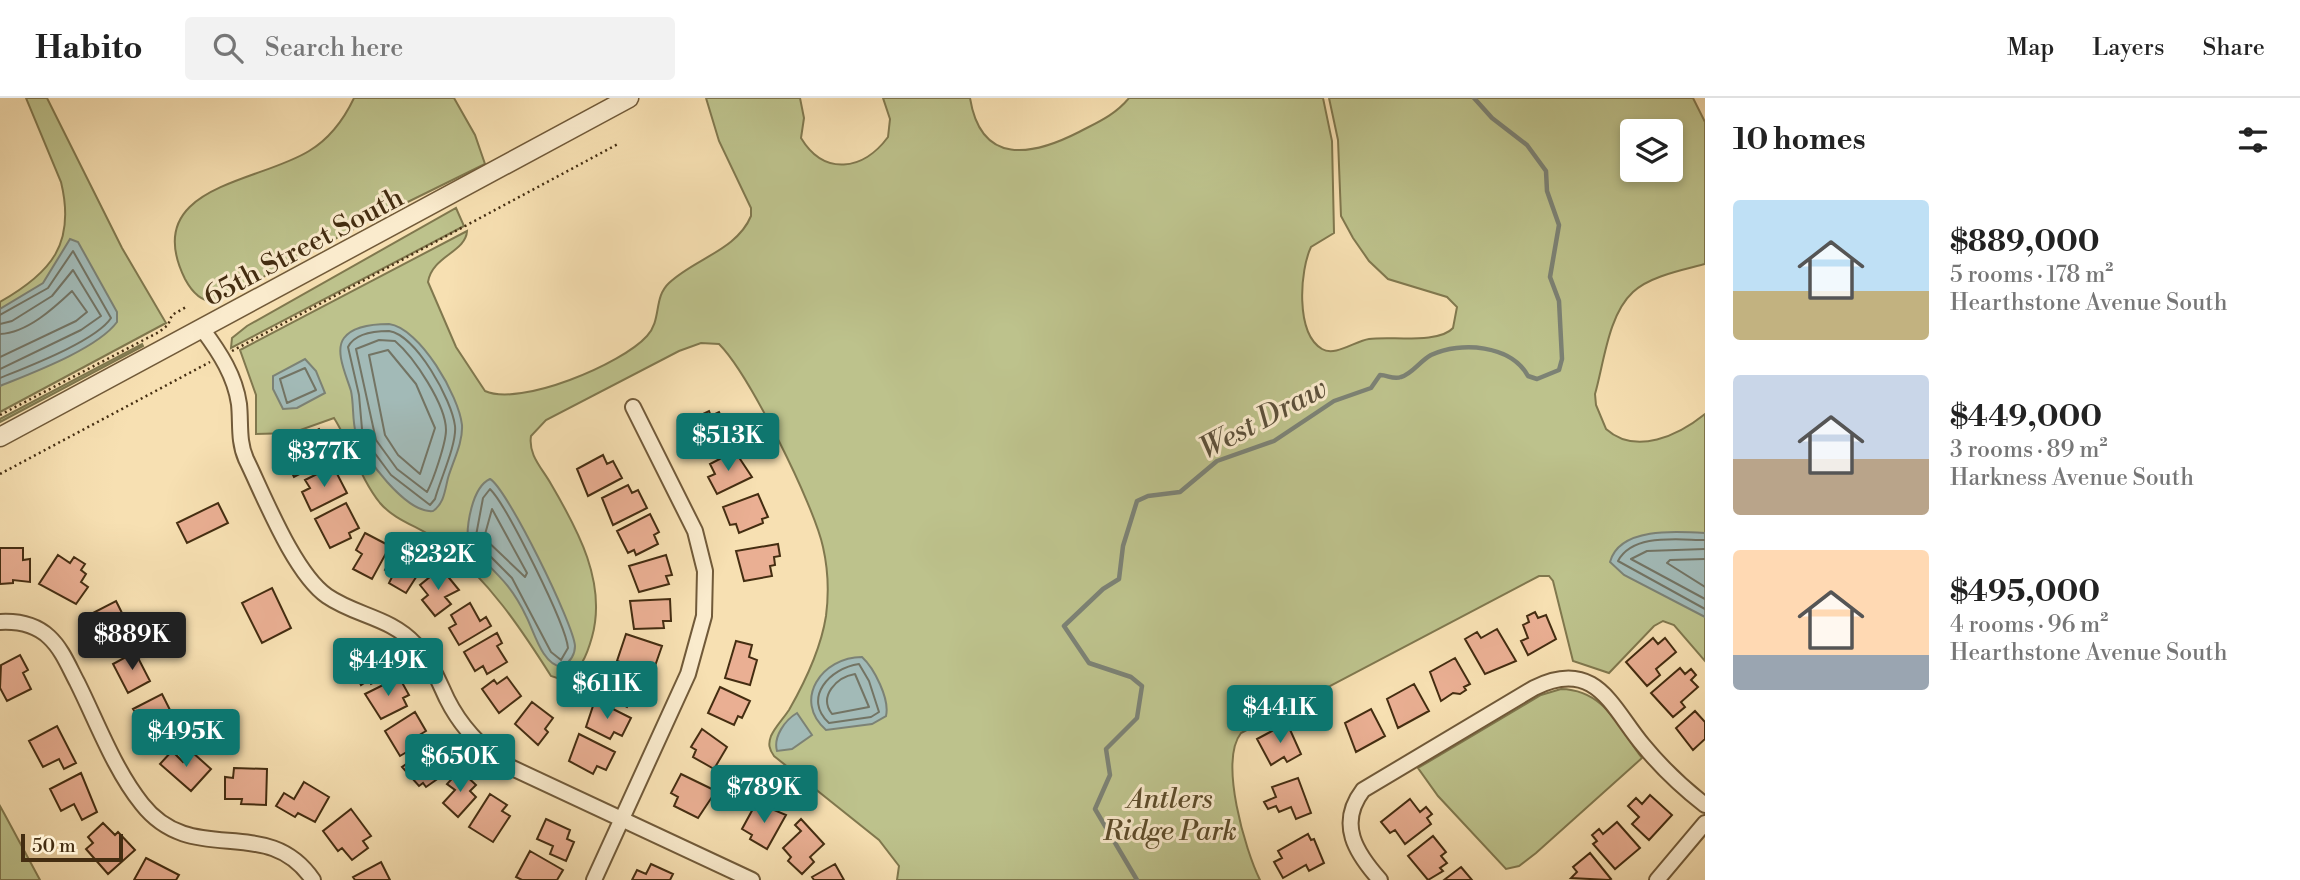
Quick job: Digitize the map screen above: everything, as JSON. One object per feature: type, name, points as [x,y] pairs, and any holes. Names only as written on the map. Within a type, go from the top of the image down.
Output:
[{"type":"street","name":"65th Street South","points":[[0,438],[629,98]]},
{"type":"street","points":[[202,330],[233,380],[239,403],[240,441],[246,459],[299,564],[313,583],[328,597],[380,618],[413,642],[431,664],[457,715],[489,753],[539,783],[752,880]]},
{"type":"street","points":[[594,880],[695,655],[705,603],[705,571],[695,531],[633,407]]},
{"type":"street","points":[[0,622],[31,625],[53,641],[132,790],[159,821],[198,839],[273,846],[295,859],[313,880]]},
{"type":"street","points":[[1380,880],[1358,854],[1351,837],[1351,813],[1363,790],[1534,688],[1555,681],[1583,682],[1604,693],[1656,760],[1705,805]]},
{"type":"street","points":[[1657,880],[1705,823]]},
{"type":"path","points":[[238,348],[618,144]]},
{"type":"path","points":[[0,415],[159,332],[168,325],[172,315],[186,307]]},
{"type":"path","points":[[0,474],[200,367]]},
{"type":"green space","points":[[26,98],[47,98],[122,248],[166,323],[0,412],[0,302],[46,268],[62,240],[65,223],[61,182]]},
{"type":"green space","points":[[354,98],[454,98],[475,135],[485,164],[363,224],[218,301],[207,301],[198,296],[185,279],[175,248],[178,224],[191,206],[211,192],[309,151],[335,128]]},
{"type":"green space","name":"Antlers Ridge Park","points":[[706,98],[800,98],[804,118],[801,138],[821,159],[844,164],[867,157],[888,137],[890,119],[883,98],[970,98],[976,120],[985,135],[997,145],[1011,150],[1027,150],[1079,132],[1112,114],[1129,98],[1323,98],[1332,141],[1334,233],[1311,247],[1304,270],[1302,301],[1307,330],[1313,341],[1322,349],[1333,351],[1369,339],[1426,338],[1446,333],[1453,328],[1457,307],[1447,297],[1388,279],[1369,261],[1353,238],[1341,216],[1338,140],[1329,98],[1693,98],[1705,122],[1705,264],[1667,274],[1633,292],[1612,326],[1595,394],[1596,405],[1606,429],[1630,441],[1657,440],[1683,429],[1705,414],[1705,661],[1674,625],[1663,621],[1654,626],[1609,673],[1573,661],[1553,581],[1549,576],[1539,576],[1241,733],[1235,746],[1233,784],[1242,828],[1260,880],[897,880],[899,866],[879,840],[774,756],[770,749],[771,736],[801,688],[824,628],[828,581],[826,564],[817,527],[779,441],[747,382],[719,344],[701,343],[679,351],[546,420],[531,436],[534,455],[580,538],[593,577],[596,597],[596,617],[588,650],[579,667],[563,680],[551,676],[503,605],[460,558],[435,538],[394,515],[380,503],[334,418],[292,433],[256,434],[256,395],[240,350],[467,231],[461,244],[436,266],[428,282],[456,347],[485,391],[501,394],[522,393],[570,380],[616,359],[634,347],[652,330],[661,295],[669,283],[736,237],[751,216],[751,208],[719,141]]},
{"type":"green space","points":[[456,208],[464,226],[231,348],[232,338],[247,326]]},
{"type":"green space","points":[[142,344],[143,346],[0,422],[0,419]]},
{"type":"green space","points":[[1561,689],[1576,691],[1600,703],[1642,758],[1536,853],[1519,866],[1506,869],[1438,796],[1418,768],[1541,695]]},
{"type":"green space","points":[[0,806],[5,815],[40,880],[0,880]]},
{"type":"water","points":[[70,239],[78,242],[117,312],[117,322],[108,332],[80,351],[0,386],[0,309],[43,283]]},
{"type":"water","points":[[389,324],[401,328],[425,350],[446,381],[459,412],[462,432],[459,445],[444,496],[433,511],[411,503],[387,482],[367,456],[356,434],[351,391],[341,357],[341,343],[348,334],[359,328]]},
{"type":"water","points":[[305,359],[316,371],[325,393],[297,408],[283,409],[273,389],[273,376]]},
{"type":"water","points":[[490,479],[524,530],[564,612],[575,646],[570,661],[562,667],[555,665],[544,654],[513,593],[468,544],[469,518],[475,498],[484,483]]},
{"type":"water","points":[[1665,532],[1705,533],[1705,617],[1624,575],[1610,562],[1615,551],[1636,537]]},
{"type":"water","points":[[862,657],[880,684],[886,701],[886,716],[872,724],[826,730],[816,718],[812,706],[816,682],[835,664]]},
{"type":"water","points":[[797,713],[812,735],[792,749],[777,751],[781,729]]},
{"type":"building","points":[[709,411],[711,416],[719,412],[730,434],[696,451],[682,424]]},
{"type":"building","points":[[319,429],[323,436],[316,440],[327,460],[294,477],[285,459],[291,456],[286,447]]},
{"type":"building","points":[[731,453],[734,459],[738,456],[752,477],[717,494],[708,477],[715,474],[710,464]]},
{"type":"building","points":[[603,455],[607,464],[613,461],[622,478],[588,496],[577,469]]},
{"type":"building","points":[[333,466],[347,493],[311,511],[302,492],[310,488],[305,480]]},
{"type":"building","points":[[628,485],[632,493],[638,490],[647,508],[613,525],[602,498]]},
{"type":"building","points":[[758,494],[768,517],[762,519],[763,523],[739,533],[736,524],[730,525],[723,507]]},
{"type":"building","points":[[218,503],[228,523],[187,543],[177,523]]},
{"type":"building","points":[[346,503],[359,528],[349,533],[351,538],[330,548],[315,519]]},
{"type":"building","points":[[650,514],[659,532],[654,535],[658,544],[636,555],[634,550],[628,553],[617,531]]},
{"type":"building","points":[[365,533],[390,546],[372,579],[353,569],[362,554],[356,550]]},
{"type":"building","points":[[401,543],[410,549],[407,552],[425,563],[406,593],[389,583],[393,575],[385,570]]},
{"type":"building","points":[[778,544],[780,556],[774,557],[775,565],[770,566],[772,576],[744,581],[736,551]]},
{"type":"building","points":[[0,548],[23,548],[23,560],[30,559],[30,582],[13,580],[13,583],[0,584]]},
{"type":"building","points":[[58,555],[70,563],[74,557],[85,564],[81,570],[86,574],[81,582],[88,587],[76,604],[39,584]]},
{"type":"building","points":[[666,555],[672,575],[666,576],[669,584],[639,592],[629,566]]},
{"type":"building","points":[[441,568],[459,590],[445,597],[451,604],[435,616],[422,600],[428,595],[420,585]]},
{"type":"building","points":[[272,588],[291,628],[262,643],[242,603]]},
{"type":"building","points":[[670,599],[671,621],[663,621],[664,628],[634,629],[630,601]]},
{"type":"building","points":[[116,601],[128,625],[113,632],[116,638],[101,646],[89,615]]},
{"type":"building","points":[[470,603],[480,621],[486,617],[491,626],[459,645],[449,628],[456,624],[451,615]]},
{"type":"building","points":[[1535,612],[1538,618],[1546,615],[1556,639],[1528,655],[1521,641],[1528,638],[1523,625],[1529,622],[1527,616]]},
{"type":"building","points":[[1497,629],[1516,661],[1485,674],[1465,639],[1477,632],[1481,638]]},
{"type":"building","points":[[497,633],[502,643],[497,646],[507,662],[487,674],[483,666],[475,671],[464,652]]},
{"type":"building","points":[[626,634],[662,646],[655,666],[649,664],[646,671],[617,661]]},
{"type":"building","points":[[1653,638],[1658,644],[1665,638],[1676,652],[1656,669],[1660,675],[1647,686],[1626,662]]},
{"type":"building","points":[[736,641],[752,645],[749,657],[757,660],[750,685],[725,678]]},
{"type":"building","points":[[349,645],[352,651],[361,646],[365,653],[372,649],[386,676],[371,684],[369,680],[361,685],[342,649]]},
{"type":"building","points":[[135,652],[150,681],[128,693],[113,664]]},
{"type":"building","points":[[20,655],[28,670],[23,673],[31,689],[7,701],[0,688],[1,665]]},
{"type":"building","points":[[1455,658],[1470,684],[1464,687],[1466,690],[1460,694],[1453,693],[1441,701],[1430,672]]},
{"type":"building","points":[[611,666],[646,684],[638,701],[632,698],[627,707],[601,693]]},
{"type":"building","points":[[1680,668],[1685,674],[1691,669],[1696,675],[1691,680],[1698,687],[1681,702],[1685,707],[1673,717],[1651,693]]},
{"type":"building","points":[[399,677],[409,695],[403,698],[407,706],[381,719],[365,694]]},
{"type":"building","points":[[507,677],[521,696],[499,713],[482,689],[494,680],[497,684]]},
{"type":"building","points":[[1414,684],[1429,711],[1398,728],[1387,699]]},
{"type":"building","points":[[720,687],[750,701],[742,718],[738,716],[734,725],[708,713]]},
{"type":"building","points":[[162,694],[173,716],[162,721],[169,736],[155,743],[133,709]]},
{"type":"building","points":[[595,700],[631,718],[622,736],[614,732],[610,739],[586,727]]},
{"type":"building","points":[[532,702],[553,718],[545,729],[548,732],[538,745],[515,724]]},
{"type":"building","points":[[1371,709],[1385,736],[1356,752],[1345,723]]},
{"type":"building","points":[[1695,711],[1705,722],[1705,739],[1693,750],[1676,728]]},
{"type":"building","points":[[415,712],[426,731],[416,737],[420,744],[400,756],[385,731]]},
{"type":"building","points":[[1287,723],[1301,754],[1287,762],[1284,757],[1271,765],[1257,739]]},
{"type":"building","points":[[57,726],[76,763],[64,769],[59,759],[43,767],[29,741]]},
{"type":"building","points":[[702,729],[727,747],[714,769],[693,757],[696,750],[691,747]]},
{"type":"building","points":[[579,734],[615,752],[606,770],[597,766],[593,774],[569,761]]},
{"type":"building","points":[[434,745],[445,761],[440,764],[446,773],[426,787],[423,783],[419,786],[402,767]]},
{"type":"building","points":[[172,751],[183,762],[192,752],[211,769],[191,791],[160,764]]},
{"type":"building","points":[[234,768],[267,769],[266,805],[241,804],[242,799],[225,799],[225,777],[233,778]]},
{"type":"building","points":[[460,770],[476,785],[470,791],[476,797],[458,817],[443,803],[455,790],[447,784]]},
{"type":"building","points":[[81,773],[97,812],[82,820],[74,804],[61,811],[50,789]]},
{"type":"building","points":[[681,774],[716,791],[698,818],[674,806],[678,797],[671,793]]},
{"type":"building","points":[[1298,778],[1311,813],[1296,819],[1291,807],[1279,812],[1276,806],[1268,809],[1264,802],[1276,797],[1272,787]]},
{"type":"building","points":[[304,782],[329,797],[315,822],[298,813],[295,817],[276,806],[284,793],[294,799]]},
{"type":"building","points":[[490,794],[507,805],[502,811],[510,816],[493,842],[469,827]]},
{"type":"building","points":[[1650,795],[1672,815],[1649,840],[1632,824],[1639,817],[1628,806],[1636,798],[1642,804]]},
{"type":"building","points":[[1410,799],[1420,812],[1426,807],[1432,814],[1427,818],[1431,824],[1405,844],[1395,830],[1390,833],[1381,822]]},
{"type":"building","points":[[762,805],[786,815],[767,849],[750,839],[752,835],[742,829],[754,807],[759,810]]},
{"type":"building","points":[[351,809],[371,836],[363,841],[368,848],[352,860],[342,848],[338,851],[323,831]]},
{"type":"building","points":[[546,819],[570,830],[567,839],[574,842],[566,861],[550,854],[553,846],[537,839]]},
{"type":"building","points":[[801,819],[824,844],[810,857],[814,862],[802,874],[788,861],[791,857],[783,848],[801,831],[795,825]]},
{"type":"building","points":[[1617,822],[1640,848],[1615,869],[1593,844],[1597,841],[1592,835],[1599,829],[1603,834]]},
{"type":"building","points":[[103,823],[115,835],[118,832],[135,850],[108,874],[86,849],[93,843],[88,837]]},
{"type":"building","points":[[1308,834],[1311,840],[1314,839],[1324,863],[1309,871],[1306,865],[1283,878],[1274,862],[1282,858],[1278,851]]},
{"type":"building","points":[[1433,836],[1446,852],[1441,856],[1447,863],[1440,868],[1443,871],[1428,880],[1408,856]]},
{"type":"building","points":[[530,851],[563,870],[557,880],[522,880],[516,877]]},
{"type":"building","points":[[1590,853],[1611,879],[1571,878],[1577,872],[1573,867]]},
{"type":"building","points":[[146,858],[179,875],[176,880],[134,880]]},
{"type":"building","points":[[381,862],[390,880],[355,880],[353,877]]},
{"type":"building","points":[[651,864],[673,874],[670,880],[632,880],[637,870],[646,874]]},
{"type":"building","points":[[835,864],[844,880],[814,880],[812,877]]},
{"type":"building","points":[[1461,867],[1472,880],[1444,880]]},
{"type":"waterway","name":"West Draw","points":[[1137,880],[1095,809],[1110,775],[1106,749],[1137,718],[1142,686],[1131,677],[1089,663],[1064,626],[1103,589],[1119,579],[1123,546],[1137,501],[1148,496],[1180,492],[1217,461],[1274,441],[1334,401],[1371,388],[1380,375],[1401,377],[1431,355],[1443,351],[1470,347],[1498,352],[1510,358],[1528,376],[1537,379],[1559,370],[1562,359],[1559,301],[1550,277],[1559,225],[1547,191],[1546,171],[1527,145],[1492,118],[1474,98]]}]
